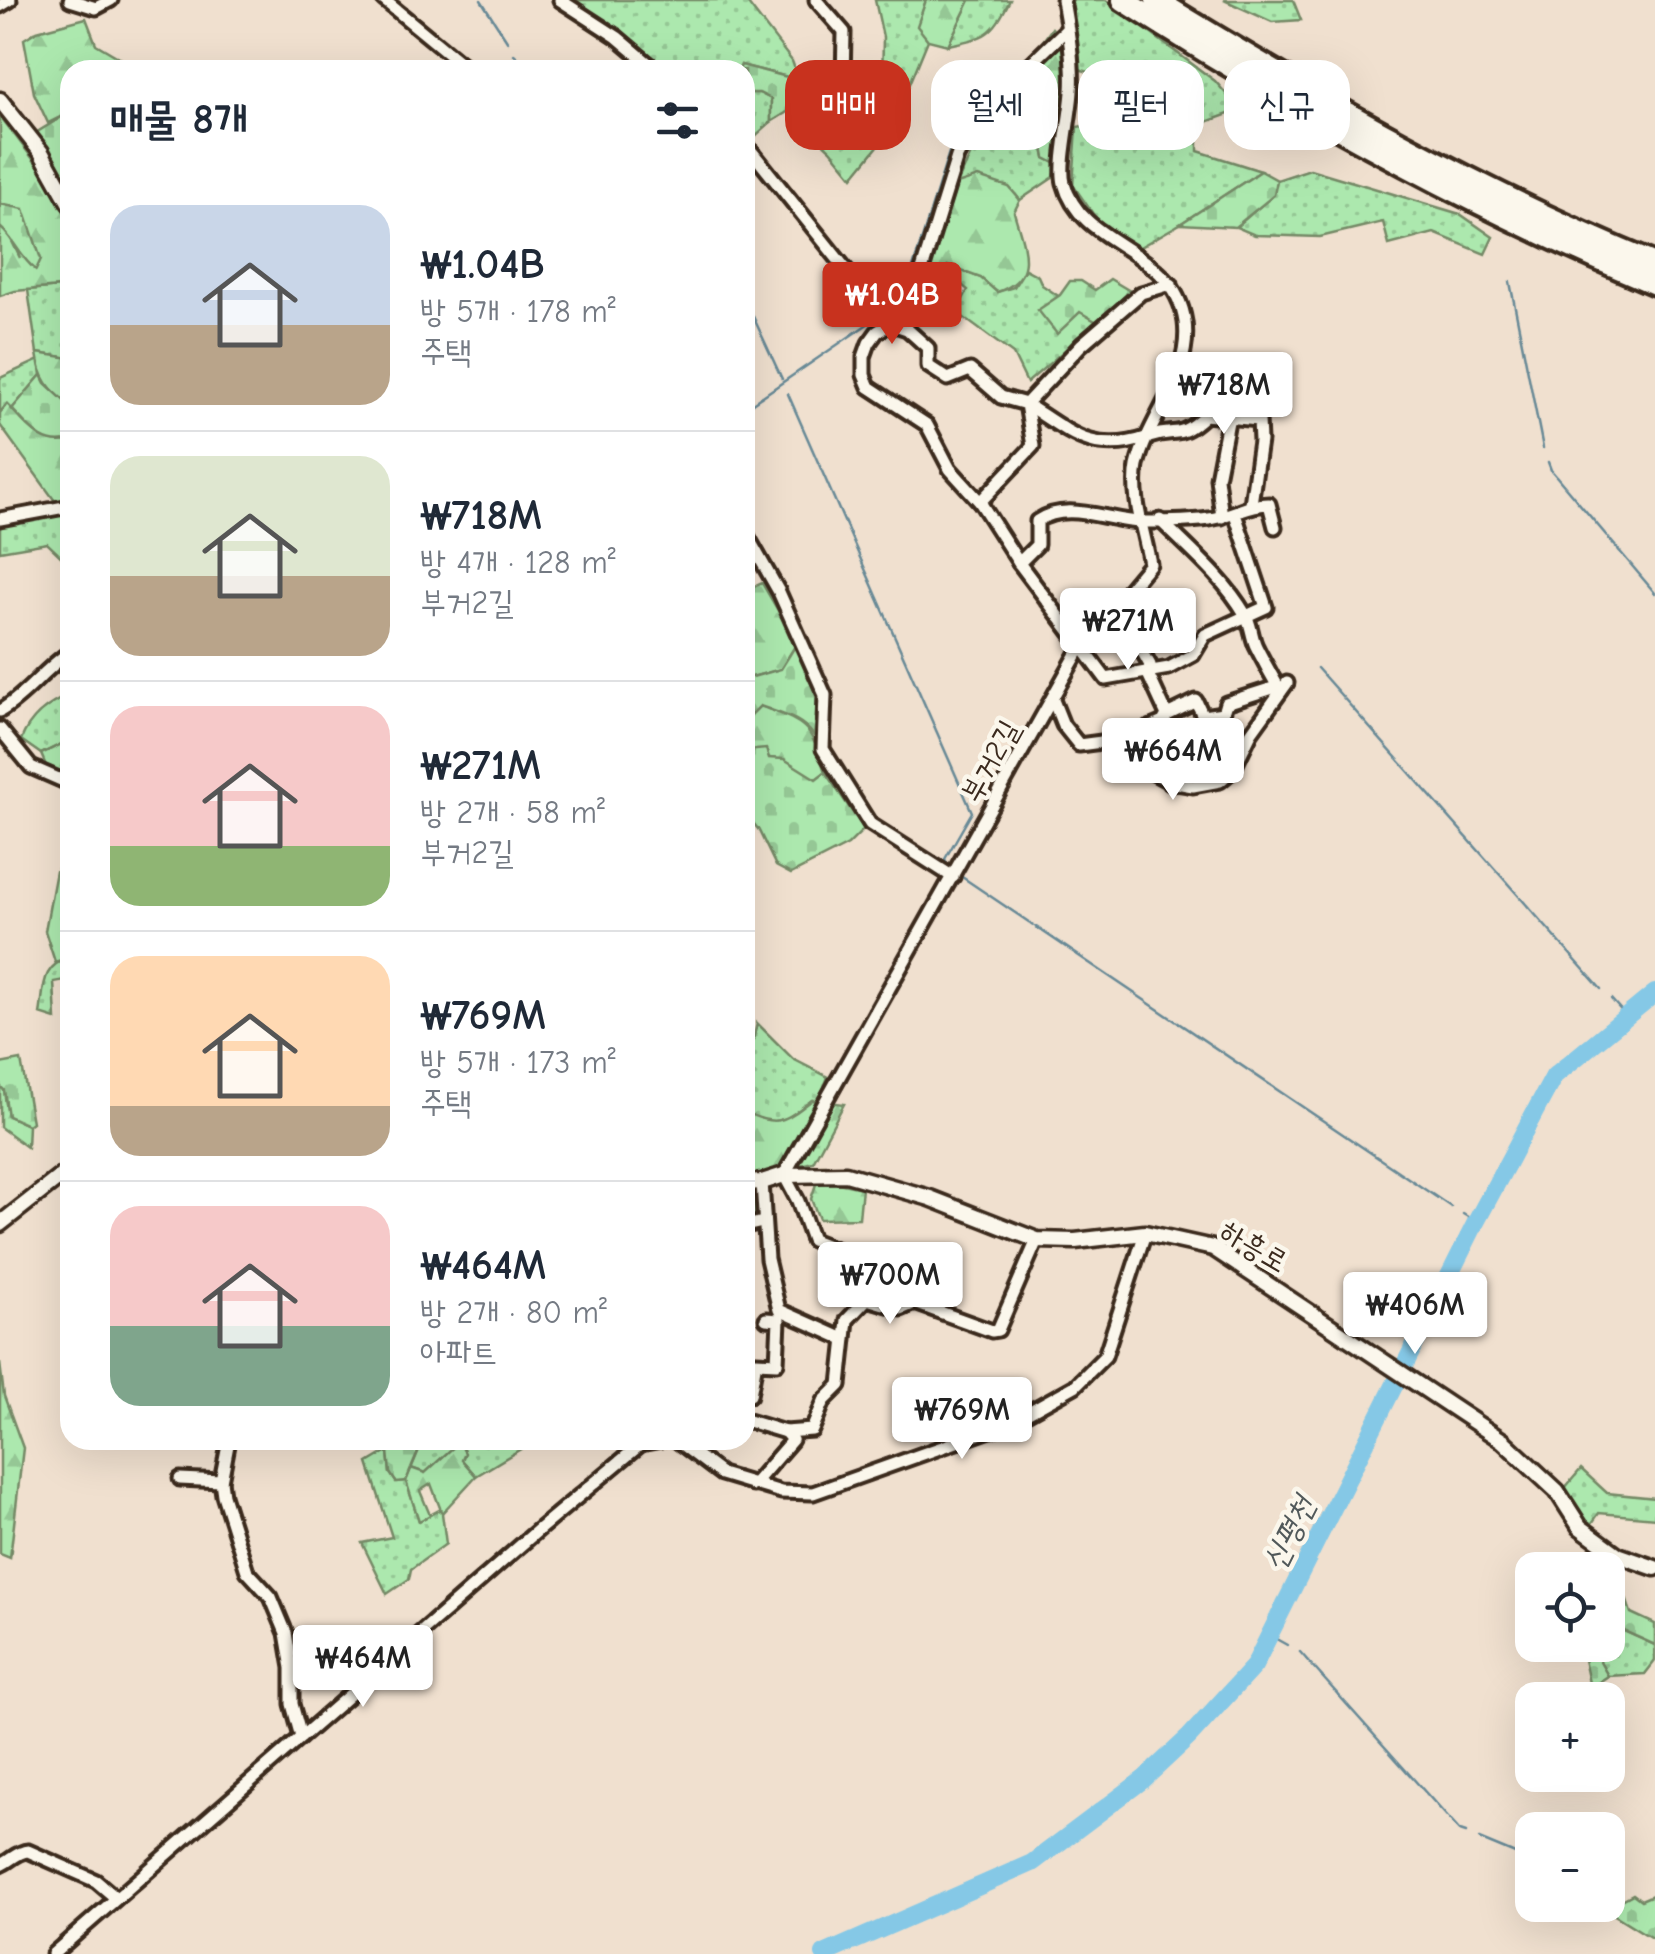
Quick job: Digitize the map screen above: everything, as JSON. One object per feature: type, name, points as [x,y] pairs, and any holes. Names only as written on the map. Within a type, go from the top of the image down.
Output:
[{"type":"highway","points":[[1123,0],[1348,136],[1460,196],[1655,284]]},
{"type":"highway","points":[[1156,0],[1466,179],[1655,264]]},
{"type":"street","points":[[0,6],[10,0]]},
{"type":"street","points":[[70,0],[96,8],[111,0]]},
{"type":"street","points":[[384,0],[457,60]]},
{"type":"street","points":[[560,0],[644,60]]},
{"type":"street","points":[[816,0],[844,32],[843,60]]},
{"type":"street","points":[[1026,404],[1081,345],[1141,293],[1171,284],[1155,267],[1081,219],[1063,181],[1072,88],[1063,0]]},
{"type":"street","points":[[1068,29],[983,110],[956,158],[909,312],[868,342],[864,375],[869,387],[928,425],[950,469],[980,502],[1019,563],[1106,679],[1169,668],[1193,655],[1205,635],[1266,607],[1217,478],[1229,416]]},
{"type":"street","points":[[0,100],[41,152],[60,186]]},
{"type":"street","points":[[755,156],[892,324],[908,328],[928,348],[928,366],[948,379],[970,370],[1001,397],[1026,404],[1079,440],[1109,446],[1186,432],[1205,415],[1259,420],[1260,442],[1250,504]]},
{"type":"street","name":"부거2길","points":[[784,1175],[1082,646],[1150,564],[1137,466],[1172,388],[1183,352],[1184,322],[1171,284]]},
{"type":"street","points":[[980,502],[1033,446],[1026,404]]},
{"type":"street","points":[[1019,563],[1036,544],[1038,521],[1051,512],[1103,515],[1142,523],[1228,515],[1250,504],[1270,504],[1274,527]]},
{"type":"street","points":[[0,519],[60,508]]},
{"type":"street","points":[[1160,520],[1208,568],[1247,616],[1256,648],[1281,687]]},
{"type":"street","points":[[755,550],[779,592],[825,696],[823,750],[870,824],[953,877]]},
{"type":"street","points":[[1108,615],[1136,640],[1150,664],[1148,674],[1167,715]]},
{"type":"street","points":[[0,711],[21,699],[60,659]]},
{"type":"street","points":[[1233,770],[1223,713],[1226,703],[1281,687]]},
{"type":"street","points":[[1124,739],[1148,770],[1170,782],[1198,786],[1220,781],[1233,770],[1281,687]]},
{"type":"street","points":[[1053,700],[1063,725],[1079,746],[1124,739],[1196,701],[1203,716],[1223,713]]},
{"type":"street","points":[[0,729],[31,766],[60,779]]},
{"type":"street","name":"하흥로","points":[[755,1182],[784,1175],[846,1174],[930,1198],[1037,1240],[1075,1241],[1145,1233],[1213,1248],[1503,1441],[1557,1491],[1580,1527],[1618,1554],[1655,1568]]},
{"type":"street","points":[[755,1423],[785,1432],[812,1430],[824,1401],[840,1385],[847,1320],[866,1299],[874,1264],[812,1240],[784,1175]]},
{"type":"street","points":[[0,1224],[60,1177]]},
{"type":"street","points":[[762,1182],[767,1259],[779,1310],[844,1339]]},
{"type":"street","points":[[755,1224],[763,1222]]},
{"type":"street","points":[[689,1450],[720,1474],[782,1492],[813,1493],[1008,1424],[1076,1386],[1104,1356],[1145,1233]]},
{"type":"street","points":[[866,1299],[901,1309],[915,1304],[998,1330],[1037,1240]]},
{"type":"street","points":[[755,1368],[756,1362],[776,1362],[779,1320],[766,1319]]},
{"type":"street","points":[[753,1484],[792,1440],[785,1432]]},
{"type":"street","points":[[227,1450],[221,1481],[247,1571],[271,1596],[286,1634],[292,1668],[292,1704],[301,1737]]},
{"type":"street","points":[[53,1954],[634,1450]]},
{"type":"street","points":[[180,1479],[221,1481]]},
{"type":"street","points":[[0,1865],[28,1850],[96,1881],[116,1898]]},
{"type":"green space","points":[[567,0],[745,0],[791,60],[785,60],[785,76],[755,69],[755,60],[650,60]]},
{"type":"green space","points":[[875,0],[926,0],[918,26],[928,40],[911,81],[911,60],[883,60],[883,37]]},
{"type":"green space","points":[[926,0],[970,0],[948,45],[928,40],[917,26]]},
{"type":"green space","points":[[970,0],[1010,0],[987,33],[948,45]]},
{"type":"green space","points":[[1070,0],[1106,0],[1187,60],[1078,60]]},
{"type":"green space","points":[[1224,0],[1293,0],[1301,20],[1272,22]]},
{"type":"green space","points":[[86,18],[96,44],[123,60],[60,60],[60,117],[48,123],[34,93],[24,39],[37,31]]},
{"type":"green space","points":[[1052,28],[1064,58],[1064,112],[1057,164],[1045,158],[1043,150],[1058,150],[1058,60],[1043,60],[1040,45]]},
{"type":"green space","points":[[755,69],[785,76],[785,113],[771,122],[771,99],[755,93]]},
{"type":"green space","points":[[1204,73],[1224,91],[1224,116],[1204,123]]},
{"type":"green space","points":[[755,93],[771,99],[771,122],[755,136]]},
{"type":"green space","points":[[0,116],[46,176],[60,202],[60,287],[0,296],[0,227],[9,235],[20,258],[0,204]]},
{"type":"green space","points":[[60,118],[60,178],[34,134]]},
{"type":"green space","points":[[1077,127],[1078,150],[1198,150],[1261,171],[1138,248],[1100,224],[1073,185]]},
{"type":"green space","points":[[831,150],[875,150],[853,177]]},
{"type":"green space","points":[[973,150],[1043,150],[1045,158],[1057,164],[1054,177],[1020,200],[1009,187],[957,184]]},
{"type":"green space","points":[[1310,169],[1460,214],[1493,237],[1485,254],[1434,233],[1389,245],[1383,222],[1320,237],[1255,235],[1236,227],[1273,195],[1277,180]]},
{"type":"green space","points":[[1261,171],[1277,180],[1274,195],[1235,227],[1180,224]]},
{"type":"green space","points":[[978,177],[1009,187],[1020,200],[1014,212],[1024,248],[1024,269],[1010,286],[997,292],[981,278],[948,266],[948,274],[928,274],[957,184]]},
{"type":"green space","points":[[0,204],[24,209],[41,259],[36,270],[0,227]]},
{"type":"green space","points":[[947,265],[981,278],[997,292],[1014,287],[1025,269],[1097,322],[1027,383],[1013,354],[956,312],[968,290],[948,274]]},
{"type":"green space","points":[[1110,279],[1130,291],[1097,322],[1080,312],[1057,334],[1038,310],[1060,295],[1070,281],[1081,281],[1095,290]]},
{"type":"green space","points":[[60,287],[60,356],[37,353],[28,290]]},
{"type":"green space","points":[[37,353],[60,356],[60,398],[47,383]]},
{"type":"green space","points":[[39,360],[41,375],[12,409],[7,404],[0,413],[0,378]]},
{"type":"green space","points":[[41,375],[60,397],[60,442],[44,438],[12,409]]},
{"type":"green space","points":[[7,404],[42,437],[60,442],[60,500],[55,501],[0,425],[0,413]]},
{"type":"green space","points":[[60,513],[60,555],[47,543],[0,551],[0,523]]},
{"type":"green space","points":[[762,583],[797,643],[781,669],[755,676],[755,586]]},
{"type":"green space","points":[[797,643],[820,696],[814,736],[796,720],[760,706],[755,711],[755,676],[781,669]]},
{"type":"green space","points":[[60,700],[60,745],[41,754],[21,740],[40,712]]},
{"type":"green space","points":[[759,705],[804,727],[825,772],[816,779],[755,752],[755,710]]},
{"type":"green space","points":[[60,745],[60,774],[47,768],[41,754]]},
{"type":"green space","points":[[766,749],[769,758],[784,759],[816,779],[825,772],[864,829],[848,845],[791,874],[776,866],[755,825],[755,750]]},
{"type":"green space","points":[[60,866],[60,960],[55,962],[45,931]]},
{"type":"green space","points":[[60,961],[60,981],[54,982],[56,1019],[40,1014],[44,986],[53,966]]},
{"type":"green space","points":[[757,1023],[793,1059],[828,1077],[819,1100],[812,1100],[788,1118],[766,1123],[755,1117]]},
{"type":"green space","points":[[21,1060],[32,1122],[28,1125],[8,1116],[0,1086],[0,1064]]},
{"type":"green space","points":[[0,1086],[8,1116],[28,1125],[27,1147],[0,1127]]},
{"type":"green space","points":[[812,1100],[844,1104],[813,1162],[755,1176],[755,1116],[780,1120]]},
{"type":"green space","points":[[816,1184],[862,1188],[859,1218],[819,1219],[811,1199]]},
{"type":"green space","points":[[0,1363],[4,1396],[23,1448],[10,1558],[0,1554]]},
{"type":"green space","points":[[419,1450],[519,1450],[476,1476],[462,1460],[425,1473],[411,1468]]},
{"type":"green space","points":[[419,1450],[406,1481],[396,1482],[390,1473],[388,1451]]},
{"type":"green space","points":[[450,1450],[463,1450],[462,1460],[476,1476],[442,1513],[431,1484],[420,1491],[430,1515],[419,1521],[406,1481],[411,1468],[425,1473]]},
{"type":"green space","points":[[388,1451],[390,1473],[396,1482],[406,1481],[419,1521],[439,1510],[442,1513],[446,1544],[411,1569],[409,1579],[387,1594],[362,1543],[392,1537],[368,1463]]},
{"type":"green space","points":[[1581,1469],[1607,1493],[1655,1498],[1655,1518],[1599,1513],[1590,1526],[1564,1489]]},
{"type":"green space","points":[[1625,1595],[1631,1613],[1655,1624],[1655,1645],[1625,1632]]},
{"type":"green space","points":[[1625,1632],[1655,1645],[1655,1661],[1645,1674],[1608,1676],[1600,1662],[1625,1662]]},
{"type":"green space","points":[[1585,1662],[1600,1662],[1608,1676],[1599,1682],[1589,1682]]},
{"type":"green space","points":[[1633,1894],[1641,1900],[1655,1894],[1655,1940],[1625,1921],[1625,1898]]},
{"type":"waterway","points":[[481,0],[508,42]]},
{"type":"waterway","points":[[514,54],[520,60]]},
{"type":"waterway","points":[[889,311],[901,306],[949,152]]},
{"type":"waterway","points":[[1510,282],[1543,448]]},
{"type":"waterway","points":[[755,401],[875,319]]},
{"type":"waterway","points":[[755,321],[782,379]]},
{"type":"waterway","points":[[788,394],[972,812],[945,859],[947,863]]},
{"type":"waterway","points":[[1548,462],[1655,593]]},
{"type":"waterway","points":[[1317,668],[1601,989]]},
{"type":"waterway","points":[[962,877],[1451,1207]]},
{"type":"waterway","name":"신평천","points":[[824,1954],[1032,1863],[1144,1779],[1254,1666],[1476,1222],[1554,1076],[1655,993]]},
{"type":"waterway","points":[[1611,999],[1626,1016]]},
{"type":"waterway","points":[[1463,1214],[1476,1222]]},
{"type":"waterway","points":[[1269,1635],[1287,1645]]},
{"type":"waterway","points":[[1300,1652],[1460,1831],[1466,1833]]},
{"type":"waterway","points":[[1479,1839],[1515,1854]]}]
